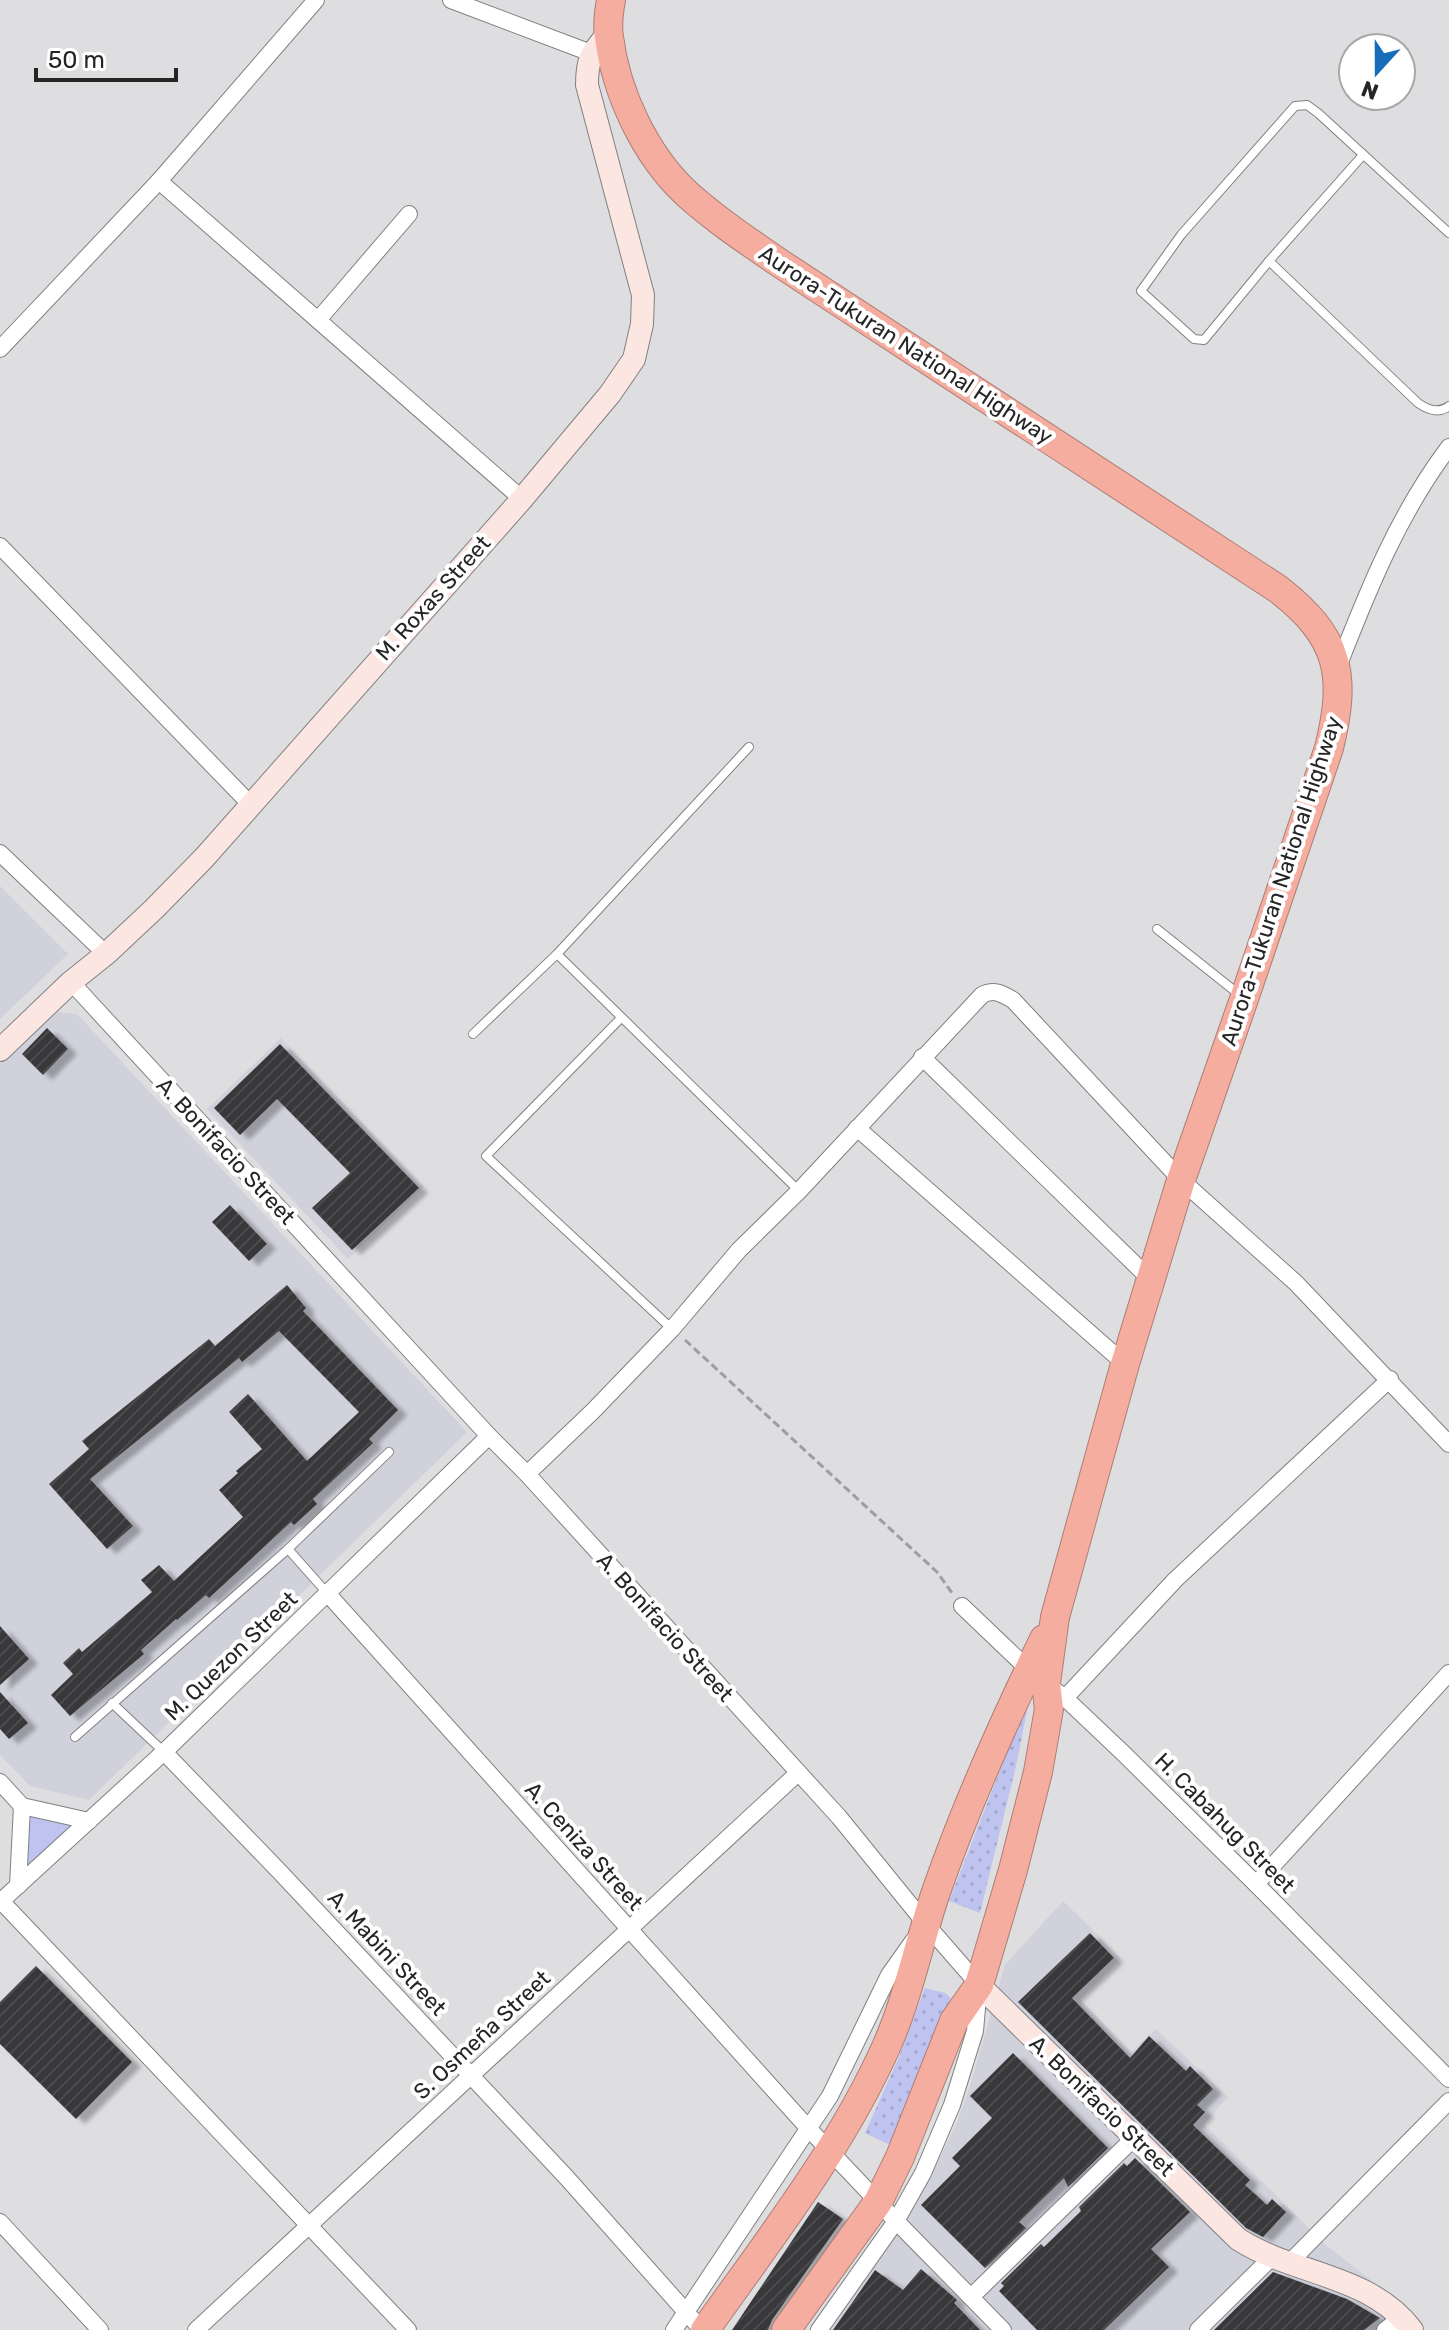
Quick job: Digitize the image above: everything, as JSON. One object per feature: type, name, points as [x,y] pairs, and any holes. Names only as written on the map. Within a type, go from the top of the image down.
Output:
[{"type":"highway","name":"Aurora-Tukuran National Highway","points":[[611,0],[600,44],[626,103],[655,157],[686,192],[781,264],[1278,589],[1299,605],[1315,625],[1337,668],[1339,686],[1337,714],[1329,748],[1181,1180],[1125,1364],[1055,1617],[1047,1684],[1049,1709],[1038,1772],[979,1985],[954,2021],[916,2120],[887,2212],[786,2330]]},
{"type":"highway","name":"Aurora-Tukuran National Highway","points":[[698,2324],[831,2151],[854,2110],[887,2044],[909,1985],[925,1923],[988,1758],[1047,1684]]},
{"type":"street","points":[[0,349],[159,181],[316,0]]},
{"type":"street","points":[[451,0],[600,44]]},
{"type":"street","name":"M. Roxas Street","points":[[0,1050],[154,909],[252,806],[322,722],[522,499],[610,394],[634,359],[642,324],[643,295],[587,85],[587,65],[600,44]]},
{"type":"street","points":[[159,181],[522,499]]},
{"type":"street","points":[[318,320],[409,214]]},
{"type":"street","points":[[1337,668],[1379,565],[1414,499],[1449,447]]},
{"type":"street","points":[[0,546],[252,806]]},
{"type":"street","points":[[0,853],[106,954]]},
{"type":"street","name":"A. Bonifacio Street","points":[[71,982],[527,1474],[839,1817],[979,1985],[1238,2239],[1255,2250],[1343,2281],[1388,2304],[1400,2326]]},
{"type":"street","points":[[527,1474],[672,1329],[739,1250],[799,1191],[982,995],[991,991],[1013,1000],[1181,1180],[1296,1283],[1449,1444]]},
{"type":"street","points":[[922,1057],[1149,1278]]},
{"type":"street","points":[[857,1128],[1125,1364]]},
{"type":"street","points":[[1047,1684],[1175,1580],[1390,1379]]},
{"type":"street","name":"M. Quezon Street","points":[[0,1902],[164,1752],[489,1436]]},
{"type":"street","name":"A. Ceniza Street","points":[[327,1593],[809,2129],[1003,2330]]},
{"type":"street","name":"H. Cabahug Street","points":[[962,1606],[1256,1884],[1449,2079]]},
{"type":"street","points":[[1256,1884],[1449,1673]]},
{"type":"street","name":"A. Mabini Street","points":[[164,1752],[471,2075],[698,2324]]},
{"type":"street","name":"S. Osmeña Street","points":[[196,2330],[798,1773]]},
{"type":"street","points":[[2,1788],[22,1806],[89,1821]]},
{"type":"street","points":[[18,1886],[22,1806]]},
{"type":"street","points":[[0,1902],[408,2330]]},
{"type":"street","name":"Aurora-Tukuran National Highway","points":[[674,2330],[698,2324],[830,2096],[889,1975],[925,1923]]},
{"type":"street","points":[[1198,2330],[1281,2260],[1449,2101]]},
{"type":"street","points":[[971,2297],[1134,2138]]},
{"type":"street","name":"Aurora-Tukuran National Highway","points":[[819,2330],[887,2212]]},
{"type":"street","points":[[0,2222],[100,2330]]},
{"type":"lane","points":[[1363,155],[1202,340],[1194,339],[1141,291],[1181,235],[1295,106],[1311,107],[1449,233]]},
{"type":"lane","points":[[1269,261],[1418,403],[1436,411],[1449,406]]},
{"type":"lane","points":[[473,1034],[557,954],[749,747]]},
{"type":"lane","points":[[1157,929],[1244,999]]},
{"type":"lane","points":[[557,954],[799,1191]]},
{"type":"lane","points":[[621,1018],[486,1156],[672,1329]]},
{"type":"lane","points":[[75,1737],[288,1549],[389,1452]]},
{"type":"lane","points":[[288,1549],[327,1593]]},
{"type":"lane","points":[[112,1703],[164,1752]]},
{"type":"path","points":[[672,1329],[937,1572],[962,1606]]},
{"type":"shaded area","points":[[0,886],[68,954],[0,1019]]},
{"type":"shaded area","points":[[47,1011],[77,1014],[467,1432],[89,1800],[30,1786],[0,1755],[0,1057]]},
{"type":"shaded area","points":[[281,1038],[424,1187],[348,1259],[207,1109]]},
{"type":"shaded area","points":[[1031,1691],[1016,1766],[980,1913],[949,1901]]},
{"type":"shaded area","points":[[30,1814],[74,1825],[26,1868]]},
{"type":"shaded area","points":[[1063,1901],[1121,1958],[1080,1999],[1131,2052],[1156,2029],[1228,2097],[1204,2124],[1325,2244],[1419,2318],[1402,2330],[819,2330],[919,2198],[956,2125],[1005,1965]]},
{"type":"shaded area","points":[[925,1988],[945,1993],[951,1998],[925,2068],[890,2145],[865,2133]]},
{"type":"building","points":[[47,1028],[68,1049],[43,1075],[22,1054]]},
{"type":"building","points":[[280,1044],[419,1188],[352,1250],[312,1208],[350,1173],[277,1099],[240,1135],[214,1108]]},
{"type":"building","points":[[230,1205],[267,1244],[249,1261],[212,1222]]},
{"type":"building","points":[[287,1285],[306,1308],[303,1311],[398,1410],[369,1439],[373,1443],[313,1499],[317,1504],[294,1525],[291,1522],[209,1598],[206,1595],[176,1619],[141,1650],[144,1654],[70,1716],[51,1695],[73,1674],[63,1663],[79,1648],[82,1652],[152,1592],[141,1580],[159,1565],[174,1581],[243,1517],[219,1490],[262,1449],[229,1412],[248,1394],[307,1461],[359,1412],[279,1331],[242,1362],[239,1358],[90,1479],[133,1526],[107,1549],[49,1484],[89,1449],[82,1441],[209,1339],[215,1346]]},
{"type":"building","points":[[0,1626],[29,1659],[0,1685]]},
{"type":"building","points":[[0,1692],[28,1723],[9,1739],[0,1729]]},
{"type":"building","points":[[1090,1933],[1114,1958],[1072,1998],[1130,2058],[1149,2036],[1186,2071],[1190,2066],[1213,2089],[1197,2105],[1205,2112],[1193,2125],[1250,2180],[1245,2185],[1267,2205],[1272,2199],[1286,2212],[1263,2237],[1246,2228],[1018,2002]]},
{"type":"building","points":[[36,1966],[132,2062],[76,2119],[0,2044],[0,2002]]},
{"type":"building","points":[[1013,2053],[1108,2148],[1068,2187],[1064,2178],[1019,2222],[1026,2228],[985,2268],[921,2205],[960,2166],[952,2158],[992,2118],[970,2096]]},
{"type":"building","points":[[1135,2158],[1190,2212],[1151,2249],[1169,2267],[1104,2330],[1037,2330],[999,2291],[1004,2286],[1001,2283],[1081,2211],[1079,2207],[1124,2163],[1127,2166]]},
{"type":"building","points":[[818,2202],[843,2219],[768,2330],[732,2330]]},
{"type":"building","points":[[921,2269],[957,2300],[954,2303],[980,2330],[833,2330],[875,2270],[903,2290]]},
{"type":"building","points":[[1273,2272],[1347,2299],[1380,2318],[1364,2330],[1214,2330]]}]
